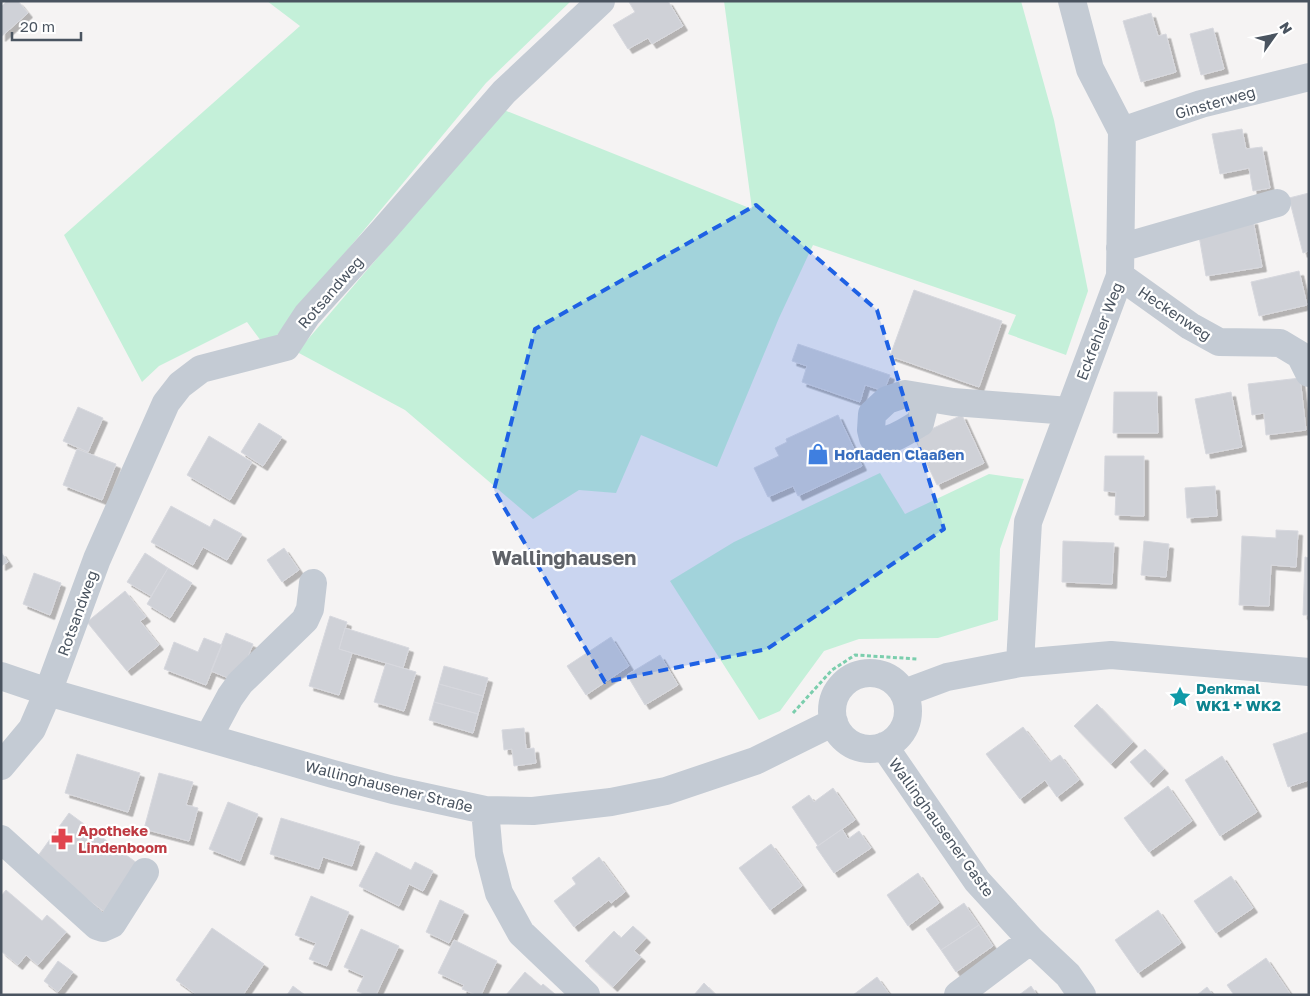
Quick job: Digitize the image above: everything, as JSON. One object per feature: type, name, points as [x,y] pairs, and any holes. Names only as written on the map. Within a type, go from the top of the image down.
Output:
[{"type":"street","name":"Rotsandweg","points":[[1,766],[32,729],[48,692],[97,559],[166,403],[180,385],[201,369],[286,347],[307,315],[504,92],[602,1]]},
{"type":"street","name":"Eckfehler Weg","points":[[1020,663],[1028,522],[1120,276],[1122,131],[1090,69],[1072,1]]},
{"type":"street","name":"Ginsterweg","points":[[1122,131],[1201,104],[1309,77]]},
{"type":"street","points":[[1120,248],[1277,203]]},
{"type":"street","name":"Heckenweg","points":[[1120,276],[1190,326],[1219,342],[1280,343],[1300,355],[1309,374]]},
{"type":"street","points":[[926,399],[1069,411]]},
{"type":"street","points":[[208,738],[230,697],[240,683],[306,620],[310,609],[314,583]]},
{"type":"street","points":[[904,693],[947,677],[1020,663],[1111,655],[1309,672]]},
{"type":"street","points":[[873,672],[886,676],[897,683],[904,693],[908,705],[908,718],[904,730],[895,740],[884,746],[872,749],[860,748],[848,742],[840,734],[834,722],[832,710],[834,698],[840,687],[849,679],[861,673],[873,672]]},
{"type":"street","name":"Wallinghausener Straße","points":[[1,676],[48,692],[393,790],[485,810],[533,811],[612,802],[666,791],[755,761],[834,722]]},
{"type":"street","name":"Wallinghausener Gaste","points":[[884,746],[977,881],[1031,940],[1068,975],[1082,995]]},
{"type":"street","points":[[485,810],[489,854],[499,893],[520,933],[586,995]]},
{"type":"street","points":[[1,839],[97,926],[104,928],[112,924],[145,872]]},
{"type":"street","points":[[958,995],[1031,940]]},
{"type":"path","points":[[789,716],[832,670],[855,655],[915,660],[925,658]]},
{"type":"highlighted area","points":[[756,205],[877,310],[944,529],[767,649],[605,682],[494,490],[535,329]]},
{"type":"green space","points":[[267,1],[571,1],[486,83],[277,335],[264,345],[247,322],[159,366],[142,382],[64,235],[300,26]]},
{"type":"green space","points":[[724,1],[1021,1],[1054,120],[1088,291],[1066,355],[1008,334],[1016,315],[813,245],[779,318],[717,467],[641,435],[616,493],[579,490],[533,519],[405,410],[297,352],[504,110],[752,209]]},
{"type":"green space","points":[[880,473],[905,514],[989,474],[1024,479],[1000,549],[998,620],[938,638],[859,639],[824,651],[780,711],[759,720],[670,581],[734,542]]},
{"type":"building","points":[[7,1],[18,1],[28,13],[1,37],[1,7]]},
{"type":"building","points":[[668,1],[683,26],[652,44],[648,38],[628,49],[613,25],[635,12],[629,2]]},
{"type":"building","points":[[1151,13],[1158,36],[1166,34],[1176,72],[1141,82],[1123,21]]},
{"type":"building","points":[[1213,28],[1224,69],[1201,75],[1190,34]]},
{"type":"building","points":[[1242,129],[1246,149],[1262,147],[1270,188],[1253,191],[1249,168],[1220,174],[1212,134]]},
{"type":"building","points":[[1309,193],[1309,251],[1303,253],[1289,198]]},
{"type":"building","points":[[1253,220],[1262,267],[1206,276],[1198,230]]},
{"type":"building","points":[[1299,271],[1307,305],[1259,316],[1251,282]]},
{"type":"building","points":[[914,290],[1002,321],[979,387],[890,356]]},
{"type":"building","points":[[798,344],[890,375],[884,391],[865,385],[860,402],[802,382],[807,366],[792,361]]},
{"type":"building","points":[[1300,378],[1306,430],[1266,435],[1264,413],[1252,415],[1248,384]]},
{"type":"building","points":[[1114,392],[1157,392],[1158,433],[1113,433]]},
{"type":"building","points":[[1231,392],[1242,447],[1206,454],[1195,399]]},
{"type":"building","points":[[78,407],[103,418],[88,452],[63,441]]},
{"type":"building","points":[[838,415],[862,466],[798,496],[793,486],[768,497],[754,468],[779,456],[775,448],[787,442],[786,439]]},
{"type":"building","points":[[962,415],[984,463],[937,485],[914,437]]},
{"type":"building","points":[[259,423],[282,437],[263,466],[241,452]]},
{"type":"building","points":[[209,436],[252,462],[230,500],[187,475]]},
{"type":"building","points":[[77,449],[116,464],[102,500],[63,485]]},
{"type":"building","points":[[1105,456],[1144,456],[1144,516],[1115,515],[1116,492],[1104,491]]},
{"type":"building","points":[[1215,486],[1217,516],[1187,518],[1185,488]]},
{"type":"building","points":[[171,506],[210,527],[214,519],[242,534],[227,560],[203,547],[193,565],[151,542]]},
{"type":"building","points":[[1276,530],[1298,531],[1296,567],[1271,565],[1269,606],[1239,605],[1242,536],[1276,538]]},
{"type":"building","points":[[1063,541],[1114,543],[1112,584],[1062,582]]},
{"type":"building","points":[[1144,541],[1169,544],[1166,577],[1141,575]]},
{"type":"building","points":[[284,548],[299,570],[282,582],[267,560]]},
{"type":"building","points":[[1,552],[8,562],[1,566]]},
{"type":"building","points":[[145,553],[168,568],[151,596],[127,582]]},
{"type":"building","points":[[1305,557],[1309,558],[1309,615],[1303,615]]},
{"type":"building","points":[[168,568],[192,583],[170,618],[147,604]]},
{"type":"building","points":[[34,573],[61,583],[50,615],[23,604]]},
{"type":"building","points":[[125,591],[146,617],[140,621],[159,645],[127,671],[87,622]]},
{"type":"building","points":[[330,616],[347,622],[339,649],[352,653],[339,695],[309,686]]},
{"type":"building","points":[[345,628],[409,648],[403,668],[339,649]]},
{"type":"building","points":[[226,633],[253,644],[238,682],[211,671]]},
{"type":"building","points":[[611,637],[629,666],[586,695],[567,666]]},
{"type":"building","points":[[204,638],[222,645],[206,685],[164,669],[174,642],[198,652]]},
{"type":"building","points":[[660,655],[678,685],[645,705],[627,675]]},
{"type":"building","points":[[386,663],[416,672],[404,711],[374,702]]},
{"type":"building","points":[[444,666],[488,678],[483,696],[439,684]]},
{"type":"building","points":[[439,684],[483,696],[478,714],[434,702]]},
{"type":"building","points":[[434,702],[478,714],[473,733],[429,720]]},
{"type":"building","points":[[1097,704],[1133,742],[1111,764],[1074,726]]},
{"type":"building","points":[[1023,727],[1050,762],[1060,755],[1079,780],[1057,797],[1045,780],[1020,799],[986,754]]},
{"type":"building","points":[[524,728],[526,749],[534,748],[536,763],[514,766],[512,749],[504,750],[502,730]]},
{"type":"building","points":[[1309,732],[1309,780],[1288,787],[1273,744]]},
{"type":"building","points":[[1145,749],[1164,769],[1149,783],[1130,762]]},
{"type":"building","points":[[77,754],[140,773],[128,812],[65,793]]},
{"type":"building","points":[[1222,756],[1257,812],[1220,836],[1185,780]]},
{"type":"building","points":[[159,773],[193,782],[186,805],[198,808],[189,841],[144,829]]},
{"type":"building","points":[[1168,786],[1192,821],[1149,852],[1124,818]]},
{"type":"building","points":[[833,788],[855,820],[818,846],[792,807],[809,795],[814,802]]},
{"type":"building","points":[[228,802],[258,814],[240,861],[209,849]]},
{"type":"building","points":[[69,813],[141,866],[106,913],[35,860]]},
{"type":"building","points":[[281,818],[360,842],[352,866],[323,857],[319,869],[270,854]]},
{"type":"building","points":[[842,829],[848,839],[859,831],[871,848],[834,873],[816,847]]},
{"type":"building","points":[[771,844],[802,886],[770,910],[739,868]]},
{"type":"building","points":[[376,852],[411,870],[415,862],[433,871],[423,891],[409,884],[399,906],[359,886]]},
{"type":"building","points":[[599,857],[625,892],[611,903],[609,900],[574,927],[554,901],[576,884],[572,878]]},
{"type":"building","points":[[918,873],[939,903],[908,926],[887,895]]},
{"type":"building","points":[[1231,876],[1253,908],[1216,933],[1194,901]]},
{"type":"building","points":[[6,890],[42,921],[47,915],[66,932],[38,965],[26,955],[18,965],[1,951],[1,896]]},
{"type":"building","points":[[311,896],[349,912],[327,966],[309,959],[316,943],[295,935]]},
{"type":"building","points":[[440,900],[464,911],[449,943],[426,932]]},
{"type":"building","points":[[964,903],[979,925],[941,950],[926,929]]},
{"type":"building","points":[[1158,910],[1181,943],[1138,973],[1115,940]]},
{"type":"building","points":[[979,925],[993,946],[956,972],[941,950]]},
{"type":"building","points":[[633,926],[646,938],[634,951],[641,957],[613,987],[585,961],[614,931],[621,938]]},
{"type":"building","points":[[212,928],[264,964],[243,995],[197,995],[176,980]]},
{"type":"building","points":[[361,929],[399,946],[376,995],[366,995],[357,991],[364,976],[344,967]]},
{"type":"building","points":[[454,940],[497,961],[481,995],[476,995],[462,989],[464,985],[438,973]]},
{"type":"building","points":[[1266,958],[1291,995],[1234,995],[1227,985]]},
{"type":"building","points":[[58,961],[73,972],[58,992],[44,981]]},
{"type":"building","points":[[525,972],[541,986],[543,984],[556,995],[506,995]]},
{"type":"building","points":[[877,977],[890,995],[853,995]]},
{"type":"building","points":[[704,983],[716,995],[694,995]]},
{"type":"building","points":[[293,986],[305,995],[287,995]]},
{"type":"building","points":[[1031,986],[1037,995],[1019,995]]},
{"type":"building","points":[[1207,987],[1213,995],[1197,995]]},
{"type":"place","name":"Hofladen Claaßen","points":[[818,454]]},
{"type":"place","name":"Denkmal WK1 + WK2","points":[[1180,697]]},
{"type":"place","name":"Apotheke Lindenboom","points":[[62,839]]},
{"type":"district","name":"Wallinghausen","points":[[564,557]]}]
